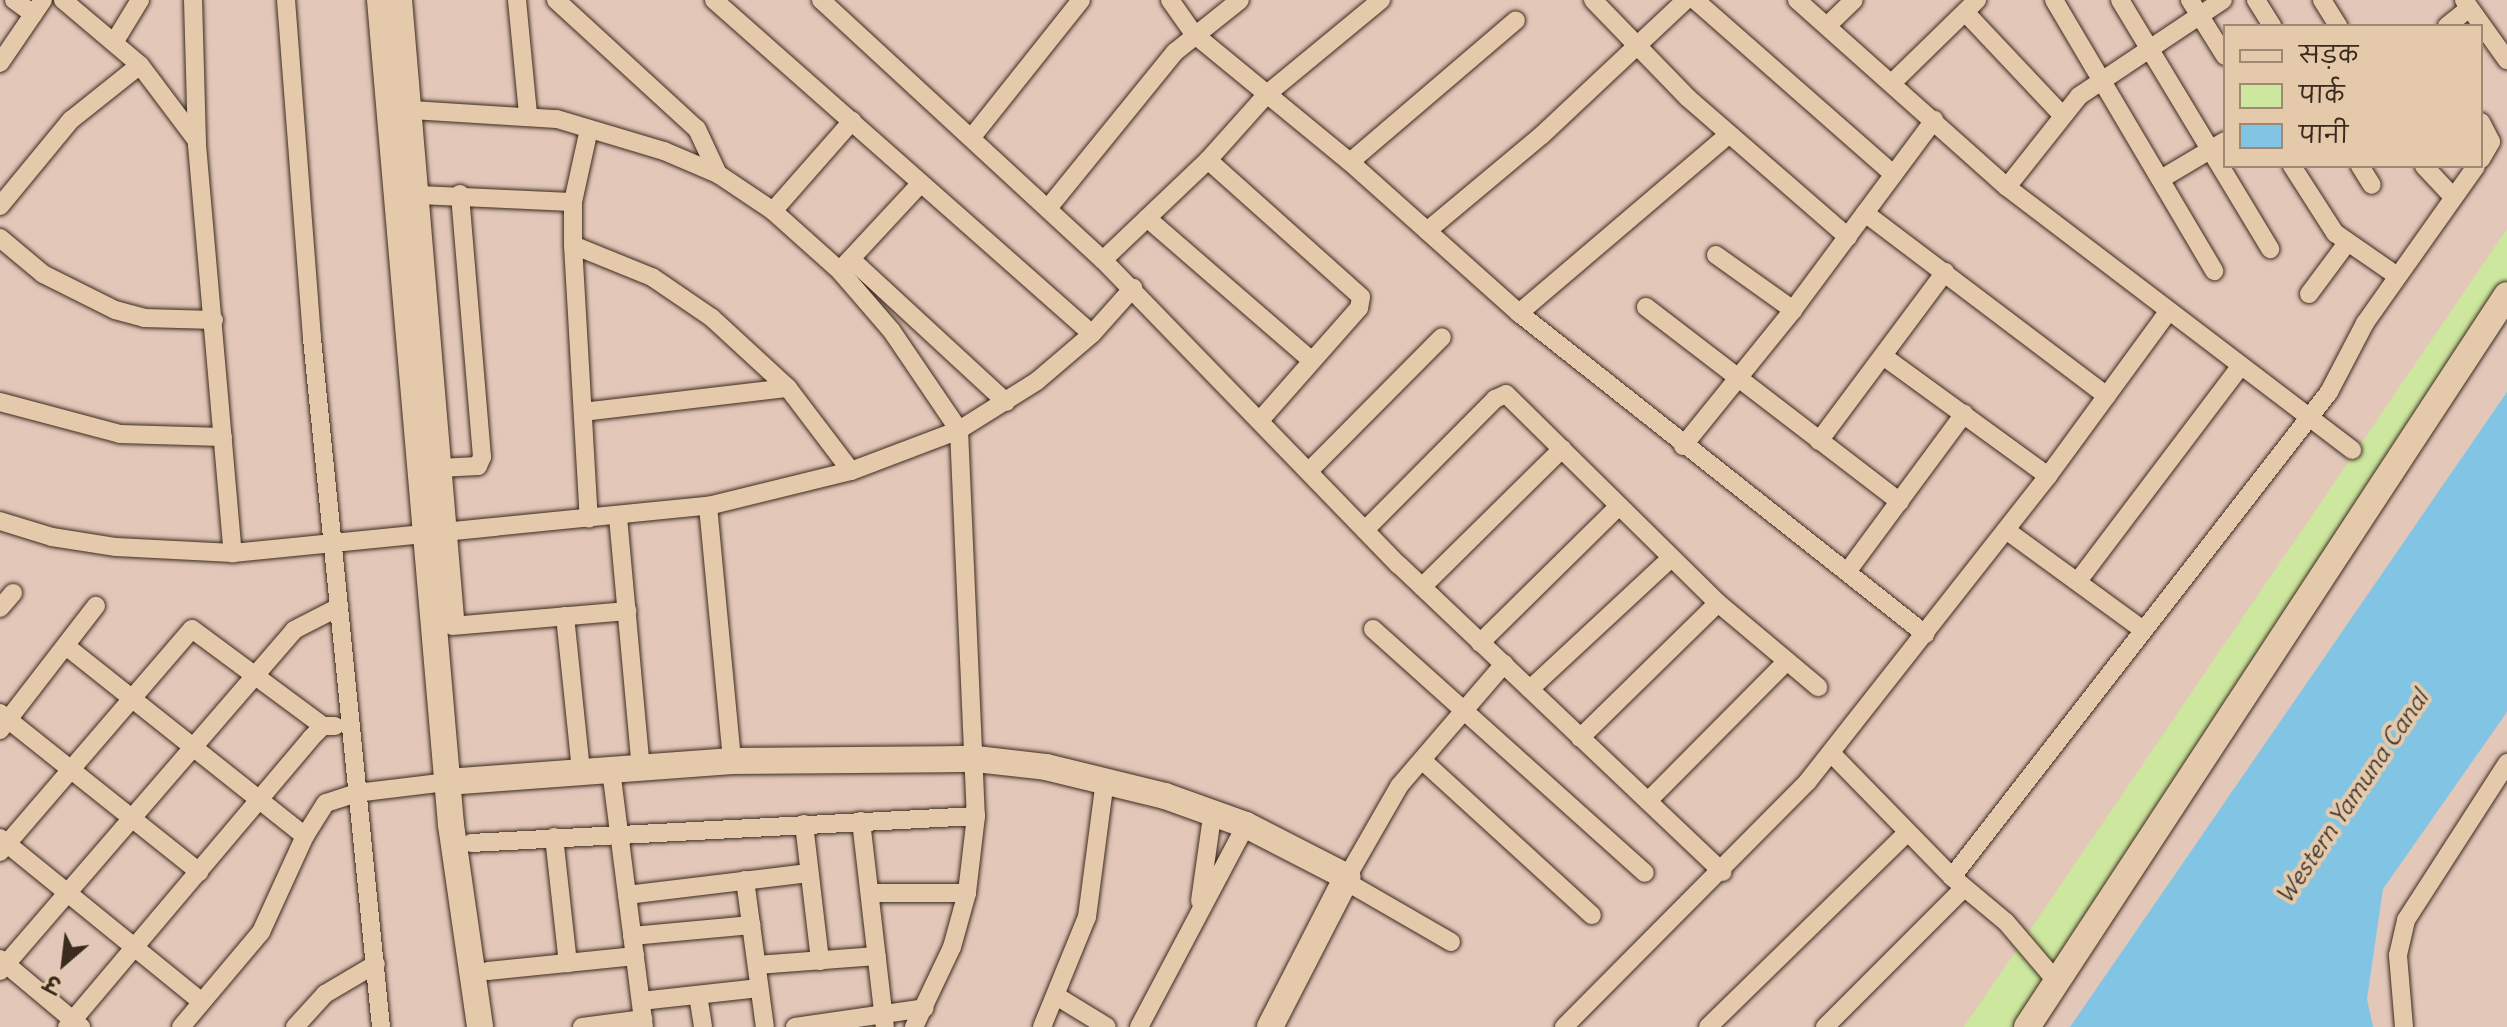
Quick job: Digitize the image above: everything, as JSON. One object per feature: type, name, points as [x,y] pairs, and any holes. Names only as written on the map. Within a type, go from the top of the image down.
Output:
[{"type":"street","points":[[0,63],[38,7],[14,0]]},
{"type":"street","points":[[63,0],[140,65],[197,141]]},
{"type":"street","points":[[115,41],[140,0]]},
{"type":"street","points":[[193,0],[197,141],[233,553]]},
{"type":"street","points":[[286,0],[356,793],[381,1027]]},
{"type":"street","points":[[380,0],[418,195],[439,468],[435,536],[452,626],[456,781],[471,843],[495,1027]]},
{"type":"street","points":[[399,0],[399,109],[480,1027]]},
{"type":"street","points":[[517,0],[528,115]]},
{"type":"street","points":[[556,0],[697,129],[718,174]]},
{"type":"street","points":[[714,0],[1092,334]]},
{"type":"street","points":[[821,0],[1049,207],[1133,288],[1422,587],[1722,872]]},
{"type":"street","points":[[972,137],[1081,0]]},
{"type":"street","points":[[1170,0],[1194,34],[1350,162],[1519,313],[1683,446],[1925,634]]},
{"type":"street","points":[[1049,207],[1194,34],[1240,0]]},
{"type":"street","points":[[1103,260],[1208,160],[1267,94],[1381,0]]},
{"type":"street","points":[[1593,0],[1728,135],[1848,237]]},
{"type":"street","points":[[1427,231],[1638,48],[1686,0]]},
{"type":"street","points":[[1695,0],[1893,174]]},
{"type":"street","points":[[1797,0],[2007,187],[2307,419],[2352,450]]},
{"type":"street","points":[[1827,26],[1854,0]]},
{"type":"street","points":[[2054,0],[2214,271]]},
{"type":"street","points":[[2120,0],[2270,249]]},
{"type":"street","points":[[2007,187],[2062,115],[2100,79],[2147,48],[2195,8],[2223,0]]},
{"type":"street","points":[[2256,0],[2271,24]]},
{"type":"street","points":[[2322,0],[2337,24]]},
{"type":"street","points":[[2449,24],[2466,4],[2481,24]]},
{"type":"street","points":[[1892,83],[1971,6],[2062,115]]},
{"type":"street","points":[[2195,8],[2223,53]]},
{"type":"street","points":[[1350,162],[1516,20]]},
{"type":"street","points":[[2483,27],[2507,60]]},
{"type":"street","points":[[0,206],[71,120],[140,65]]},
{"type":"street","points":[[399,109],[528,115],[589,129],[718,174],[845,265],[1006,402]]},
{"type":"street","points":[[1683,446],[1740,379],[1934,120]]},
{"type":"street","points":[[773,211],[852,121]]},
{"type":"street","points":[[2483,126],[2491,142],[2483,156]]},
{"type":"street","points":[[589,129],[573,202],[589,519]]},
{"type":"street","points":[[1519,313],[1728,135]]},
{"type":"street","points":[[2161,179],[2223,142]]},
{"type":"street","points":[[1208,160],[1361,297],[1359,308],[1261,419]]},
{"type":"street","points":[[2293,168],[2327,224],[2347,243],[2397,276]]},
{"type":"street","points":[[2361,168],[2372,185]]},
{"type":"street","points":[[2426,168],[2453,197]]},
{"type":"street","points":[[1825,1027],[1958,883],[2142,629],[2339,377],[2365,323],[2475,168]]},
{"type":"street","points":[[845,265],[921,183]]},
{"type":"street","points":[[418,195],[460,194],[573,202]]},
{"type":"street","points":[[439,468],[478,466],[482,457],[460,194]]},
{"type":"street","points":[[1865,213],[2107,396]]},
{"type":"street","points":[[1147,218],[1312,361]]},
{"type":"street","points":[[0,238],[43,274],[115,310],[144,318],[214,320]]},
{"type":"street","points":[[2309,294],[2347,243]]},
{"type":"street","points":[[573,245],[617,259],[681,294],[788,388],[851,471]]},
{"type":"street","points":[[1716,255],[1793,310]]},
{"type":"street","points":[[845,265],[959,430],[976,759],[976,816],[967,893],[952,947],[914,1027]]},
{"type":"street","points":[[1819,441],[1945,272]]},
{"type":"street","points":[[0,521],[52,537],[116,547],[233,553],[334,546],[708,506],[851,471],[959,430],[1006,402],[1092,334],[1133,288]]},
{"type":"street","points":[[2027,1027],[2507,295]]},
{"type":"street","points":[[1646,307],[1900,502]]},
{"type":"street","points":[[1564,1027],[1722,872],[1831,753],[2048,476],[2168,312]]},
{"type":"street","points":[[1310,470],[1442,337]]},
{"type":"street","points":[[1883,356],[2048,476]]},
{"type":"street","points":[[2078,581],[2240,367]]},
{"type":"street","points":[[583,412],[788,388]]},
{"type":"street","points":[[1365,530],[1502,393],[1718,603],[1818,687]]},
{"type":"street","points":[[0,402],[120,434],[223,437]]},
{"type":"street","points":[[1847,572],[1964,414]]},
{"type":"street","points":[[1422,587],[1562,449]]},
{"type":"street","points":[[708,506],[732,761]]},
{"type":"street","points":[[1480,643],[1619,506]]},
{"type":"street","points":[[618,517],[641,768]]},
{"type":"street","points":[[2006,530],[2142,629]]},
{"type":"street","points":[[1530,689],[1671,558]]},
{"type":"street","points":[[0,608],[13,593]]},
{"type":"street","points":[[1580,738],[1718,603]]},
{"type":"street","points":[[96,606],[3,721],[73,771],[199,872]]},
{"type":"street","points":[[323,726],[134,947],[74,1025],[2,965],[191,745],[303,622],[339,607]]},
{"type":"street","points":[[452,626],[627,611]]},
{"type":"street","points":[[565,616],[581,772]]},
{"type":"street","points":[[202,1002],[67,892],[2,845],[73,771],[192,629],[323,726],[350,725]]},
{"type":"street","points":[[1373,629],[1466,708],[1645,873]]},
{"type":"street","points":[[66,646],[305,836]]},
{"type":"street","points":[[1648,801],[1786,662]]},
{"type":"street","points":[[1278,1024],[1347,880],[1400,785],[1504,664]]},
{"type":"street","points":[[1831,753],[1958,883],[2006,922],[2057,982]]},
{"type":"street","points":[[181,1027],[261,932],[305,836],[326,803],[356,793],[456,781],[732,761],[976,759],[1105,780],[1213,810],[1246,825],[1451,942]]},
{"type":"street","points":[[1422,760],[1592,915]]},
{"type":"street","points":[[2404,1027],[2398,955],[2406,920],[2507,763]]},
{"type":"street","points":[[611,770],[643,1016]]},
{"type":"street","points":[[1042,1027],[1058,997],[1090,905],[1105,780]]},
{"type":"street","points":[[1198,915],[1213,810]]},
{"type":"street","points":[[471,843],[619,832],[976,816]]},
{"type":"street","points":[[861,821],[884,1020]]},
{"type":"street","points":[[804,824],[820,961]]},
{"type":"street","points":[[1139,1027],[1246,825]]},
{"type":"street","points":[[1708,1027],[1908,832]]},
{"type":"street","points":[[554,837],[568,963]]},
{"type":"street","points":[[627,895],[809,873]]},
{"type":"street","points":[[745,880],[765,1027]]},
{"type":"street","points":[[870,893],[967,893]]},
{"type":"street","points":[[632,936],[751,925]]},
{"type":"street","points":[[488,971],[635,956]]},
{"type":"street","points":[[757,965],[877,956]]},
{"type":"street","points":[[295,1027],[325,994],[376,964]]},
{"type":"street","points":[[582,1027],[643,1016],[698,995],[759,988]]},
{"type":"street","points":[[698,995],[703,1027]]},
{"type":"street","points":[[1058,997],[1107,1027]]},
{"type":"street","points":[[795,1027],[884,1020],[925,1008]]},
{"type":"green space","points":[[2507,229],[2507,305],[2014,1027],[1964,1027]]},
{"type":"water","name":"Western Yamuna Canal","points":[[2507,392],[2507,712],[2383,889],[2367,999],[2373,1027],[2070,1027]]}]
